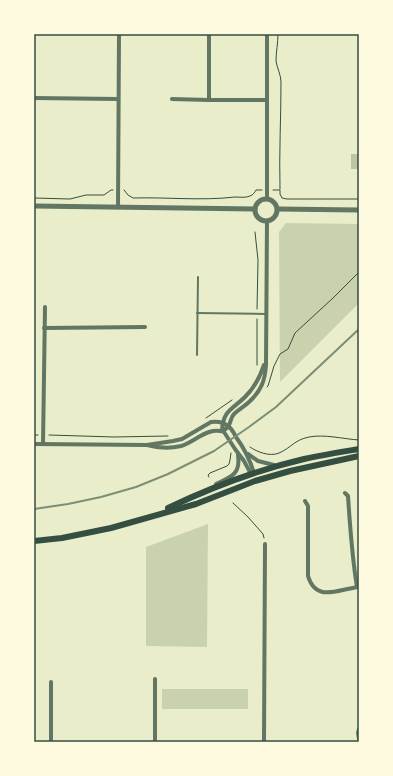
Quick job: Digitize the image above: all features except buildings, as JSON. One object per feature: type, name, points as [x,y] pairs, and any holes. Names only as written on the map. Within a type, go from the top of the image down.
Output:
[{"type":"main road","points":[[154,515],[178,503],[233,480],[310,458],[359,449]]},
{"type":"main road","points":[[34,541],[62,538],[111,528],[196,504],[255,481],[290,471],[359,456]]},
{"type":"main road","points":[[253,474],[255,481]]},
{"type":"street","points":[[118,34],[118,207]]},
{"type":"street","points":[[209,100],[210,34]]},
{"type":"street","points":[[267,34],[267,198]]},
{"type":"street","points":[[34,98],[118,99]]},
{"type":"street","points":[[172,99],[267,100]]},
{"type":"street","points":[[267,198],[276,203],[278,212],[275,218],[270,221],[264,221],[259,219],[255,209],[258,202],[267,198]]},
{"type":"street","points":[[34,206],[255,209]]},
{"type":"street","points":[[278,209],[359,210]]},
{"type":"street","points":[[147,445],[163,448],[180,446],[207,432],[222,431],[229,426],[231,418],[234,414],[250,402],[262,386],[265,375],[266,357],[267,221]]},
{"type":"street","points":[[43,444],[45,307]]},
{"type":"street","points":[[44,328],[145,327]]},
{"type":"street","points":[[178,503],[232,476],[236,471],[239,463],[239,457],[222,431],[222,423],[229,410],[246,397],[256,385],[266,357]]},
{"type":"street","points":[[34,444],[147,445],[182,439],[211,422],[217,422],[229,426],[234,433],[246,452],[253,474]]},
{"type":"street","points":[[234,451],[244,461],[253,474]]},
{"type":"street","points":[[246,452],[258,461],[278,466]]},
{"type":"street","points":[[304,501],[308,506],[308,576],[310,583],[315,589],[326,593],[358,587],[353,563],[348,496],[345,493]]},
{"type":"street","points":[[264,742],[265,544]]},
{"type":"street","points":[[155,742],[156,679]]},
{"type":"street","points":[[51,682],[51,742]]},
{"type":"street","points":[[359,728],[359,739]]},
{"type":"lane","points":[[197,355],[198,277]]},
{"type":"lane","points":[[197,313],[266,314]]},
{"type":"path","points":[[278,34],[276,65],[281,81],[279,162],[280,194],[282,198],[287,199],[359,199]]},
{"type":"path","points":[[34,198],[70,199],[86,195],[104,195],[113,190]]},
{"type":"path","points":[[122,190],[133,198],[201,199],[249,197],[253,195],[256,190],[261,190]]},
{"type":"path","points":[[273,190],[280,190]]},
{"type":"path","points":[[255,232],[258,260],[257,366]]},
{"type":"path","points":[[266,388],[280,354],[288,348],[295,333],[359,272]]},
{"type":"path","points":[[206,418],[234,399]]},
{"type":"path","points":[[34,435],[172,435]]},
{"type":"path","points":[[247,445],[259,452],[275,454],[281,452],[297,441],[310,437],[334,437],[359,440]]},
{"type":"path","points":[[209,477],[208,475],[210,473],[229,464],[234,451]]},
{"type":"path","points":[[233,502],[263,534],[265,544]]},
{"type":"green space","points":[[286,223],[359,224],[359,303],[280,382],[279,232]]},
{"type":"green space","points":[[208,524],[207,647],[146,646],[146,547]]},
{"type":"green space","points":[[162,689],[248,689],[248,709],[162,709]]},
{"type":"railway","points":[[34,509],[101,497],[136,487],[168,474],[214,451],[276,407],[359,329]]}]
